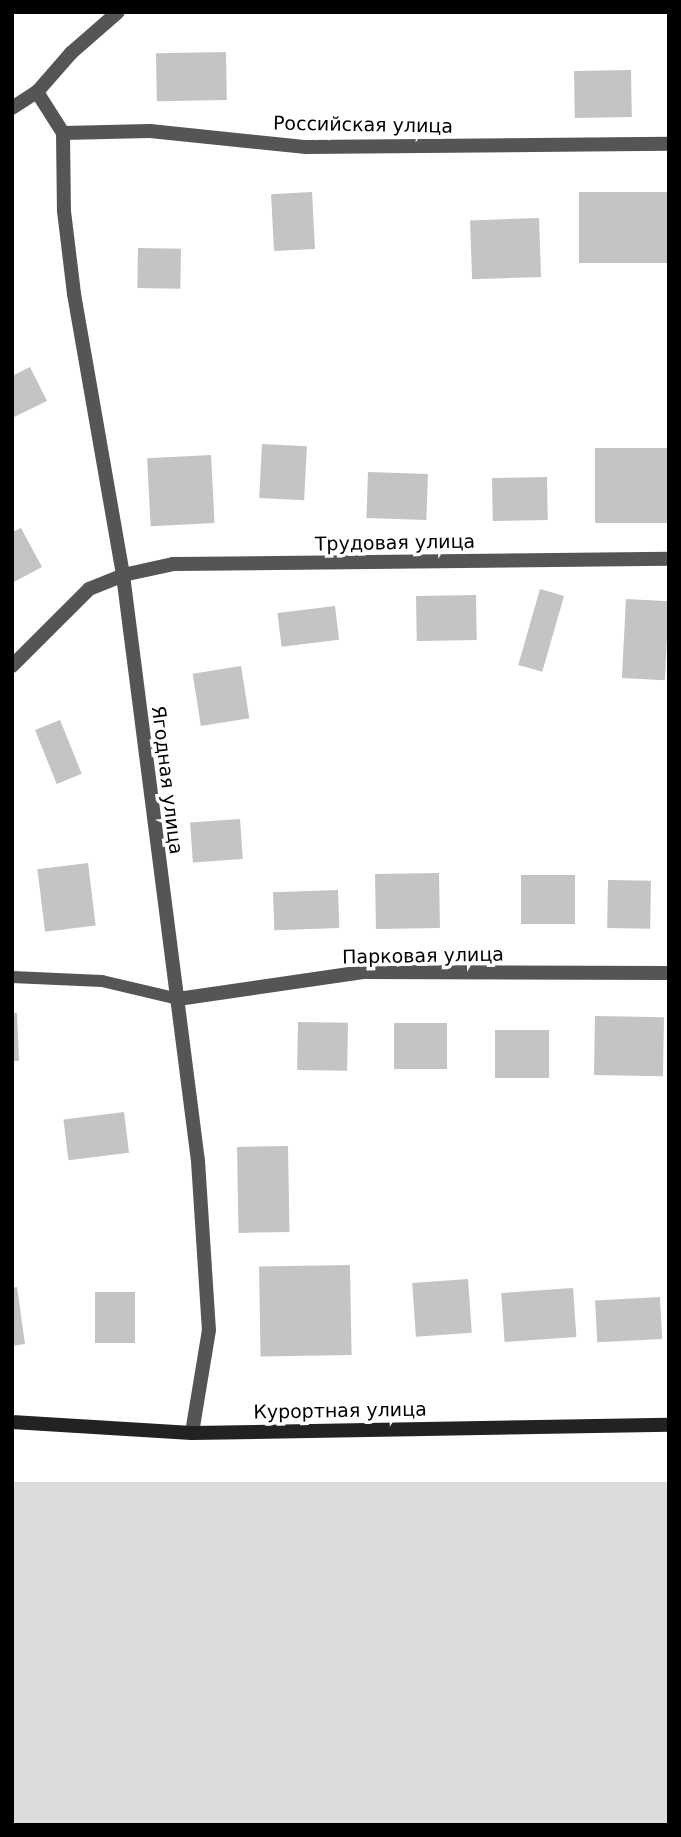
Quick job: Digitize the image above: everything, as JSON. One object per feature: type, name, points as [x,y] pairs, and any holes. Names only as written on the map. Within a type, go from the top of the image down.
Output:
[{"type":"street","points":[[12,108],[37,92],[71,53],[118,12]]},
{"type":"street","points":[[37,92],[63,132]]},
{"type":"street","name":"Российская улица","points":[[63,132],[150,131],[306,147],[669,144]]},
{"type":"street","name":"Ягодная улица","points":[[63,132],[64,211],[74,295],[122,575],[198,1161],[209,1330],[192,1433]]},
{"type":"street","name":"Трудовая улица","points":[[12,666],[89,589],[122,575],[173,564],[669,559]]},
{"type":"street","name":"Парковая улица","points":[[178,999],[363,972],[669,973]]},
{"type":"street","name":"Курортная улица","points":[[12,1422],[192,1433],[669,1425]]},
{"type":"lane","points":[[12,977],[102,981],[178,999]]},
{"type":"shaded area","points":[[12,1482],[669,1482],[669,1825],[12,1825]]},
{"type":"building","points":[[226,52],[227,100],[157,101],[156,53]]},
{"type":"building","points":[[631,70],[632,117],[575,118],[574,71]]},
{"type":"building","points":[[312,192],[315,249],[274,251],[271,194]]},
{"type":"building","points":[[579,192],[668,192],[668,263],[579,263]]},
{"type":"building","points":[[539,218],[541,277],[472,279],[470,220]]},
{"type":"building","points":[[138,248],[181,249],[180,289],[137,288]]},
{"type":"building","points":[[30,367],[47,401],[12,418],[12,376]]},
{"type":"building","points":[[262,444],[307,446],[304,500],[259,498]]},
{"type":"building","points":[[595,448],[669,448],[669,523],[595,523]]},
{"type":"building","points":[[211,455],[215,523],[151,526],[147,458]]},
{"type":"building","points":[[368,472],[428,474],[426,520],[366,518]]},
{"type":"building","points":[[547,477],[548,520],[493,521],[492,478]]},
{"type":"building","points":[[21,528],[42,567],[12,583],[12,532]]},
{"type":"building","points":[[540,589],[564,596],[542,672],[518,665]]},
{"type":"building","points":[[476,595],[477,640],[417,641],[416,596]]},
{"type":"building","points":[[626,599],[669,601],[665,680],[622,678]]},
{"type":"building","points":[[335,606],[339,640],[282,647],[277,613]]},
{"type":"building","points":[[241,666],[249,718],[201,726],[193,674]]},
{"type":"building","points":[[60,720],[82,774],[57,784],[35,730]]},
{"type":"building","points":[[240,819],[243,859],[193,862],[190,822]]},
{"type":"building","points":[[88,863],[96,926],[45,932],[37,869]]},
{"type":"building","points":[[439,873],[440,928],[376,929],[375,874]]},
{"type":"building","points":[[521,875],[575,875],[575,924],[521,924]]},
{"type":"building","points":[[608,880],[651,881],[650,929],[607,928]]},
{"type":"building","points":[[338,890],[339,928],[274,930],[273,892]]},
{"type":"building","points":[[12,1013],[17,1013],[19,1061],[12,1061]]},
{"type":"building","points":[[595,1016],[664,1017],[663,1076],[594,1075]]},
{"type":"building","points":[[298,1022],[348,1023],[347,1071],[297,1070]]},
{"type":"building","points":[[394,1023],[447,1023],[447,1069],[394,1069]]},
{"type":"building","points":[[495,1030],[549,1030],[549,1078],[495,1078]]},
{"type":"building","points":[[124,1112],[129,1153],[68,1160],[63,1119]]},
{"type":"building","points":[[288,1146],[290,1232],[239,1233],[237,1147]]},
{"type":"building","points":[[350,1265],[352,1355],[261,1357],[259,1267]]},
{"type":"building","points":[[468,1279],[472,1333],[416,1337],[412,1283]]},
{"type":"building","points":[[17,1287],[25,1344],[12,1346],[12,1288]]},
{"type":"building","points":[[573,1288],[576,1337],[505,1342],[501,1293]]},
{"type":"building","points":[[95,1292],[135,1292],[135,1343],[95,1343]]},
{"type":"building","points":[[660,1297],[662,1339],[597,1342],[595,1300]]}]
